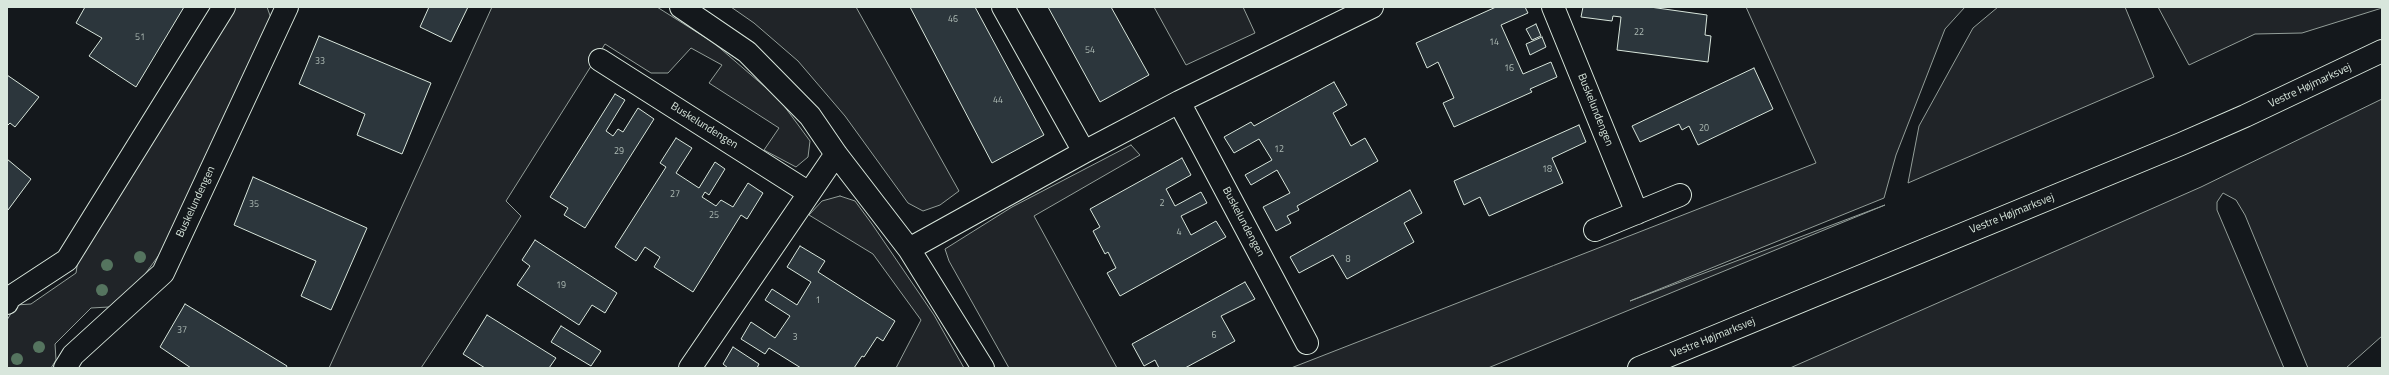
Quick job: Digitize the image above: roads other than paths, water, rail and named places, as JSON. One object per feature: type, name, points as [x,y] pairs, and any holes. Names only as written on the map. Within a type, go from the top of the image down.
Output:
[{"type":"street","points":[[7,303],[9,298],[67,260],[224,7]]},
{"type":"street","name":"Buskelundengen","points":[[65,368],[73,355],[163,273],[287,7]]},
{"type":"street","points":[[681,7],[747,52],[810,116],[836,154],[909,249],[983,368]]},
{"type":"street","points":[[1004,7],[1084,152]]},
{"type":"street","points":[[909,249],[1084,152],[1179,102],[1372,7]]},
{"type":"street","name":"Buskelundengen","points":[[1553,7],[1637,213]]},
{"type":"street","name":"Vestre Højmarksvej","points":[[1639,368],[2181,144],[2382,52]]},
{"type":"street","name":"Buskelundengen","points":[[600,60],[809,193]]},
{"type":"street","name":"Buskelundengen","points":[[1179,102],[1307,343]]},
{"type":"street","points":[[690,368],[836,154]]},
{"type":"street","points":[[1595,230],[1680,194]]}]
